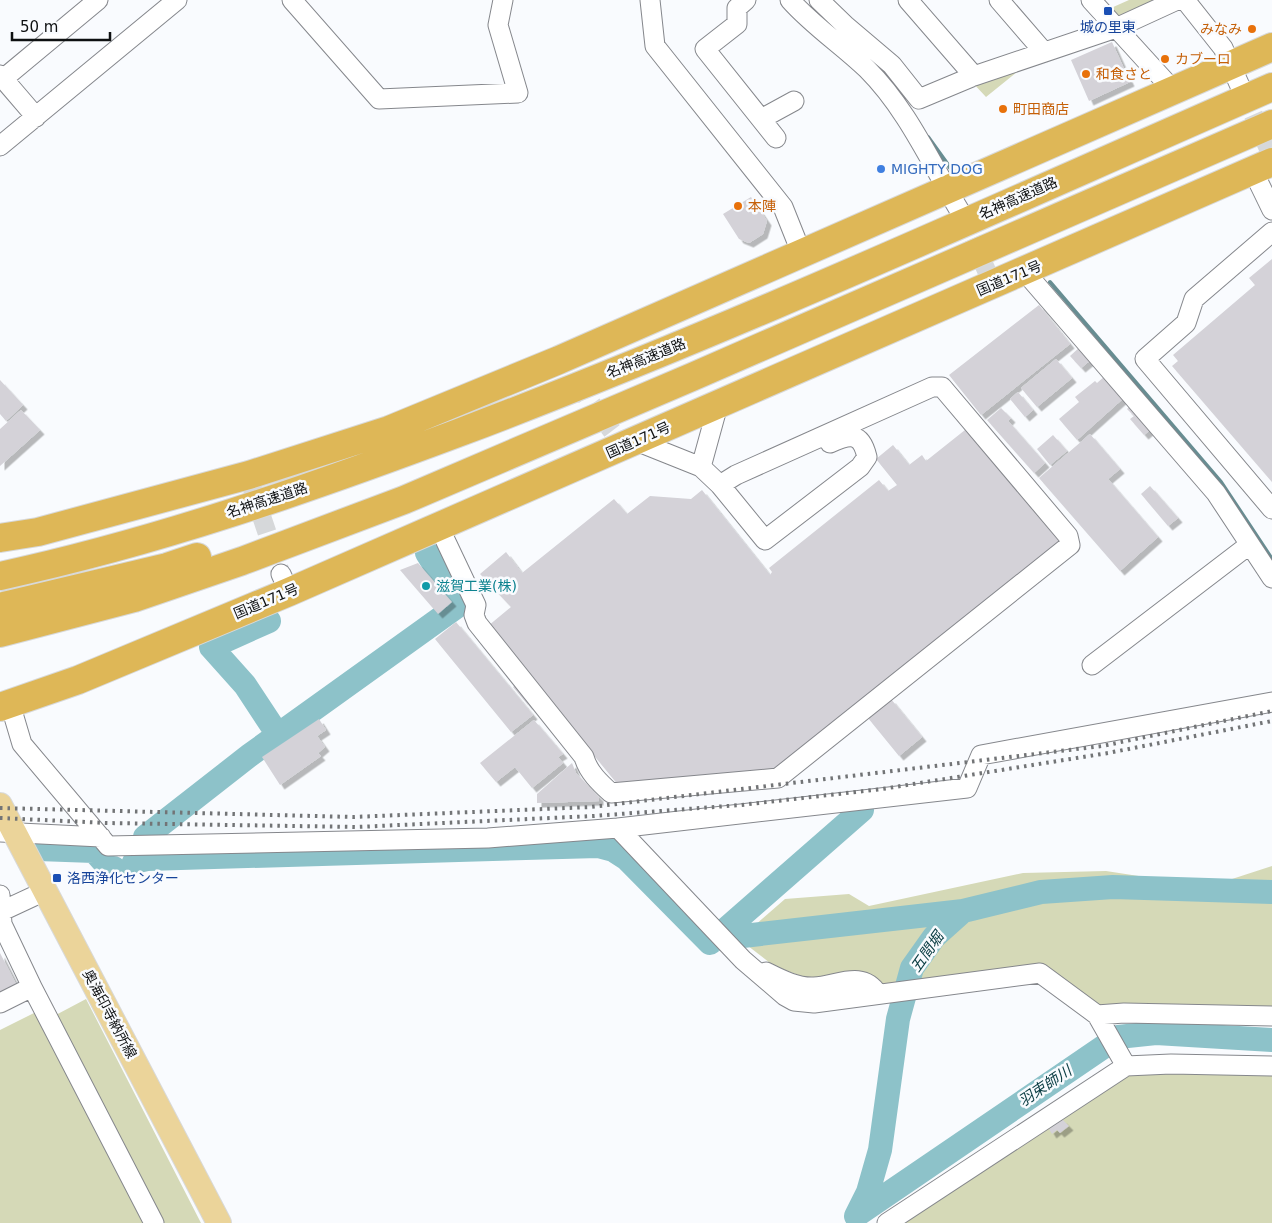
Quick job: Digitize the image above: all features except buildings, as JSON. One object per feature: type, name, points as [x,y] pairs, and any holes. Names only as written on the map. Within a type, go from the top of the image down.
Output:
[{"type":"highway","points":[[0,538],[38,532],[251,481],[389,430],[559,360],[1172,89],[1236,75],[1272,46]]},
{"type":"highway","name":"名神高速道路","points":[[0,576],[148,539],[273,499],[551,398],[729,324],[1272,87]]},
{"type":"highway","points":[[0,607],[167,566],[416,484],[534,442],[692,378],[1268,153]]},
{"type":"highway","name":"国道171号","points":[[5,715],[130,668],[157,647],[285,583],[446,542],[624,439],[718,405],[991,279],[1025,272],[1268,153]]},
{"type":"highway","points":[[0,633],[134,598],[315,535],[413,496],[692,378]]},
{"type":"main road","name":"奥海印寺納所線","points":[[0,805],[7,832],[45,891],[219,1223]]},
{"type":"street","points":[[36,117],[3,84],[98,0]]},
{"type":"street","points":[[0,146],[176,0]]},
{"type":"street","points":[[292,0],[379,99],[518,93],[498,25],[503,0]]},
{"type":"street","points":[[650,0],[655,46],[783,207],[801,252]]},
{"type":"street","points":[[746,0],[736,8],[737,24],[705,49],[776,138]]},
{"type":"street","points":[[790,0],[800,12],[868,69],[908,119],[946,190],[961,213]]},
{"type":"street","points":[[819,0],[892,65],[919,100],[974,76],[1116,28],[1177,0]]},
{"type":"street","points":[[908,0],[974,76]]},
{"type":"street","points":[[999,0],[1044,52]]},
{"type":"street","points":[[1091,0],[1172,89]]},
{"type":"street","points":[[1185,0],[1223,48],[1236,75]]},
{"type":"street","points":[[761,119],[794,101]]},
{"type":"street","points":[[1268,153],[1272,210]]},
{"type":"street","points":[[1272,232],[1194,299],[1186,323],[1145,359],[1272,509]]},
{"type":"street","points":[[1025,272],[1216,493],[1272,578]]},
{"type":"street","points":[[559,360],[575,382]]},
{"type":"street","points":[[446,542],[476,605],[474,615],[477,622],[584,757],[586,765],[611,794],[778,778],[1070,544],[1068,536],[942,387],[932,387],[736,475],[720,485]]},
{"type":"street","points":[[701,467],[718,405]]},
{"type":"street","points":[[624,439],[701,467],[720,485],[765,540],[860,466],[867,457],[865,447],[858,438],[848,436],[739,482],[720,485]]},
{"type":"street","points":[[1092,665],[1249,545]]},
{"type":"street","points":[[5,715],[22,744],[108,846],[488,838],[618,828],[967,788],[981,755],[1272,702]]},
{"type":"street","points":[[618,828],[728,945],[785,996],[801,1002],[814,1003],[1040,973],[1100,1020],[1126,1066]]},
{"type":"street","points":[[7,832],[101,837]]},
{"type":"street","points":[[45,891],[1,906],[2,924],[32,988],[154,1223]]},
{"type":"street","points":[[0,1003],[32,988]]},
{"type":"street","points":[[1100,1020],[1124,1013],[1272,1016]]},
{"type":"street","points":[[887,1223],[1126,1066],[1171,1064],[1272,1066]]},
{"type":"green space","points":[[1129,0],[1163,0],[1120,17],[1111,8]]},
{"type":"green space","points":[[1015,65],[1017,72],[986,97],[972,82]]},
{"type":"green space","points":[[1272,866],[1272,1012],[1105,1009],[1041,968],[884,989],[812,980],[774,966],[739,939],[785,899],[849,894],[869,906],[1023,873],[1106,871],[1158,879],[1232,879]]},
{"type":"green space","points":[[86,999],[201,1223],[0,1223],[0,1030],[36,1012],[52,1017]]},
{"type":"green space","points":[[1126,1072],[1272,1076],[1272,1223],[900,1223]]},
{"type":"waterway","points":[[928,137],[956,176]]},
{"type":"waterway","points":[[1050,282],[1221,482],[1272,559]]},
{"type":"waterway","points":[[145,837],[250,755],[459,605],[427,553]]},
{"type":"waterway","points":[[269,621],[211,647],[245,685],[278,735]]},
{"type":"waterway","points":[[134,862],[147,859],[598,846],[613,850],[627,859],[710,943],[862,810]]},
{"type":"waterway","points":[[38,849],[94,851],[110,869],[114,868]]},
{"type":"waterway","points":[[1262,891],[1272,882]]},
{"type":"waterway","name":"五間堀","points":[[856,1216],[868,1192],[880,1150],[898,1019],[912,968],[934,937],[963,911],[1041,892],[1113,887],[1272,892]]},
{"type":"waterway","points":[[716,939],[963,911]]},
{"type":"waterway","name":"羽束師川","points":[[857,1215],[1118,1037],[1156,1033],[1272,1040]]},
{"type":"tunnel","points":[[1242,89],[1269,150]]},
{"type":"tunnel","points":[[961,213],[988,274]]},
{"type":"tunnel","points":[[575,382],[612,431]]},
{"type":"tunnel","points":[[252,488],[281,574]]},
{"type":"railway","points":[[0,808],[353,817],[591,807],[1102,746],[1272,711]]},
{"type":"railway","points":[[0,818],[107,823],[357,827],[593,816],[741,805],[882,789],[1108,753],[1272,721]]},
{"type":"place","name":"城の里東","points":[[1108,11]]},
{"type":"place","name":"みなみ","points":[[1252,29]]},
{"type":"place","name":"カブーロ","points":[[1165,59]]},
{"type":"place","name":"和食さと","points":[[1086,74]]},
{"type":"place","name":"町田商店","points":[[1003,109]]},
{"type":"place","name":"MIGHTY DOG","points":[[881,169]]},
{"type":"place","name":"本陣","points":[[738,206]]},
{"type":"place","name":"滋賀工業(株)","points":[[426,586]]},
{"type":"place","name":"洛西浄化センター","points":[[57,878]]}]
